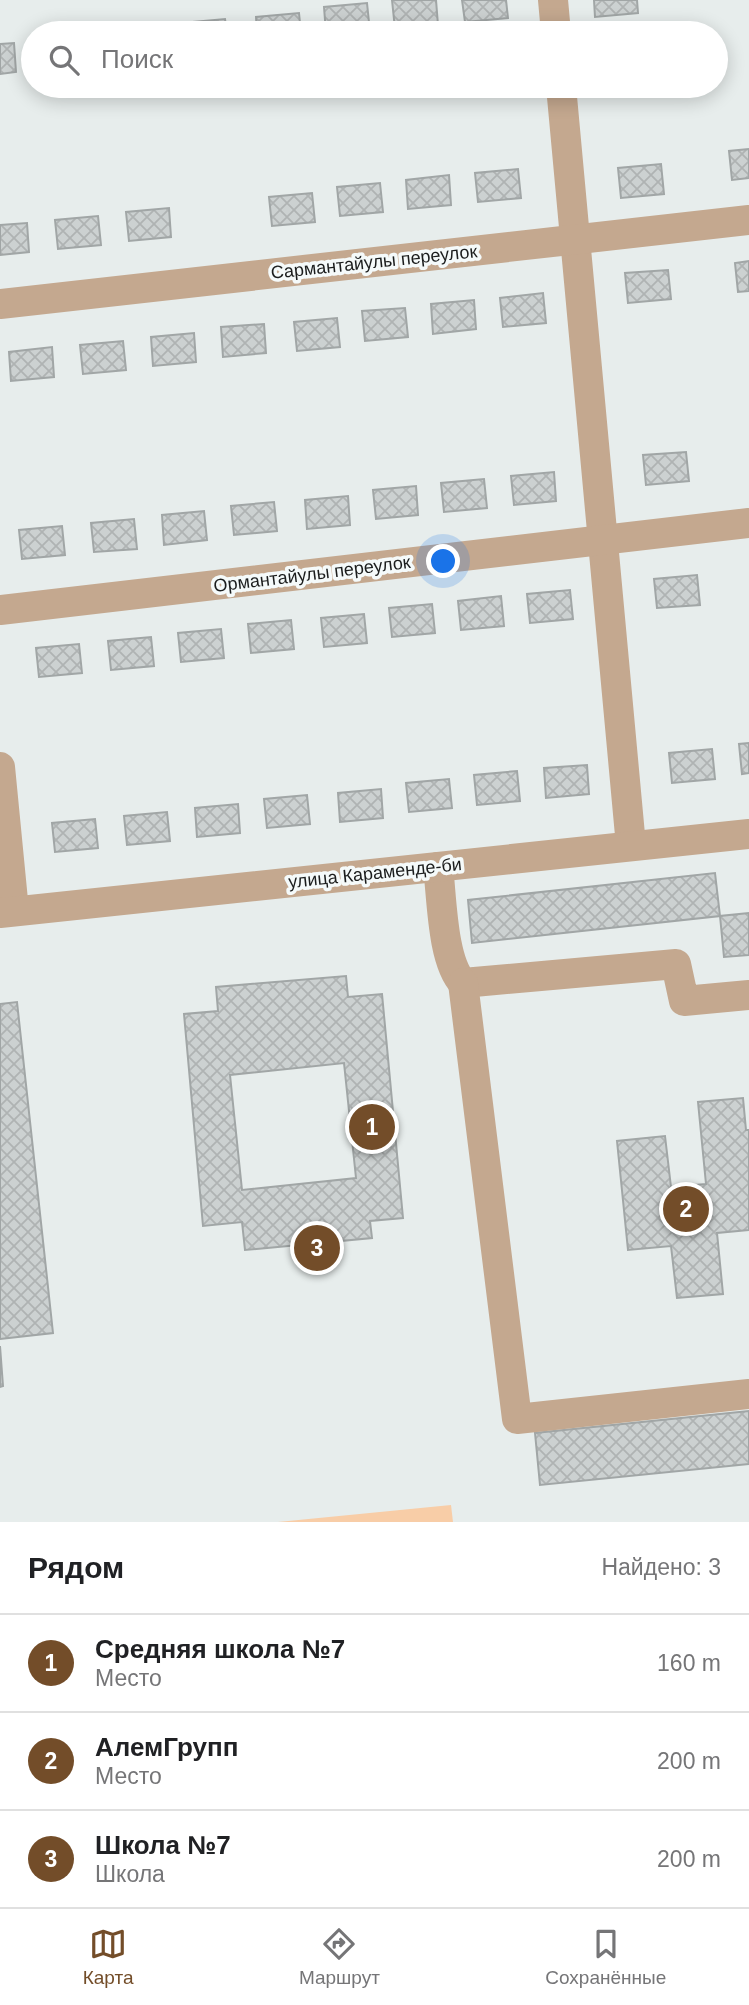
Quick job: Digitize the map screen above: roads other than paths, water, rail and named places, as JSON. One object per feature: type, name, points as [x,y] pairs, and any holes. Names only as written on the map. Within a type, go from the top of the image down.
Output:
[{"type":"street","points":[[553,0],[555,21]]},
{"type":"street","points":[[562,98],[631,846]]},
{"type":"street","name":"Сармантайулы переулок","points":[[0,304],[749,220]]},
{"type":"street","name":"Ормантайулы переулок","points":[[0,610],[749,523]]},
{"type":"street","points":[[0,767],[7,912]]},
{"type":"street","name":"улица Караменде-би","points":[[7,912],[749,834]]},
{"type":"street","points":[[438,867],[448,947],[454,974],[463,983],[517,1419],[749,1394]]},
{"type":"street","points":[[463,983],[676,964],[684,1001],[749,995]]},
{"type":"place","name":"Средняя школа №7","points":[[372,1127]]},
{"type":"place","name":"АлемГрупп","points":[[686,1209]]},
{"type":"place","name":"Школа №7","points":[[317,1248]]}]
